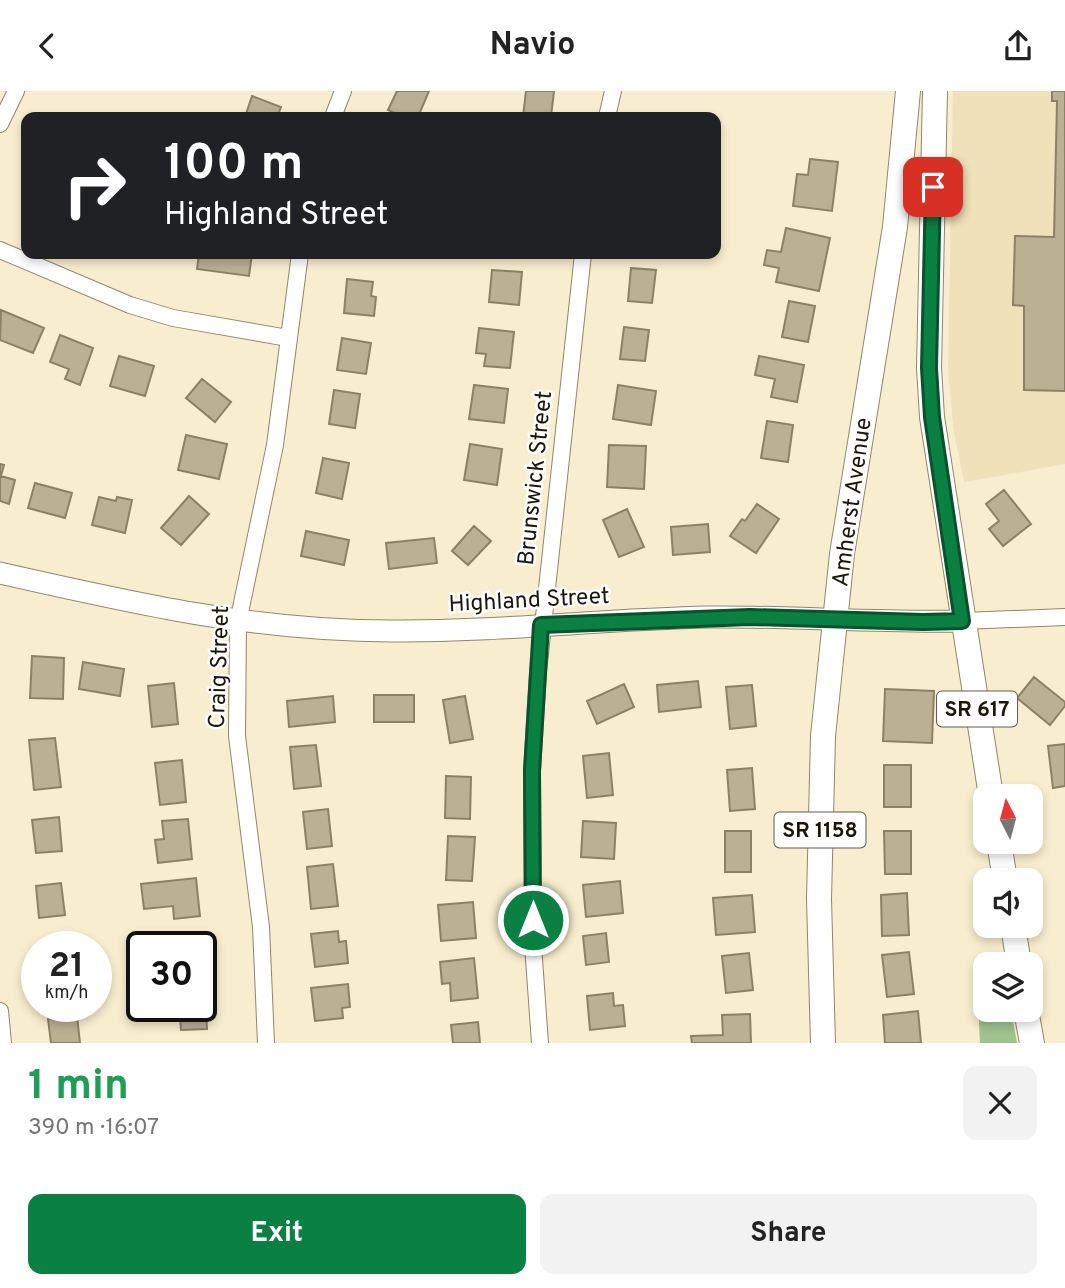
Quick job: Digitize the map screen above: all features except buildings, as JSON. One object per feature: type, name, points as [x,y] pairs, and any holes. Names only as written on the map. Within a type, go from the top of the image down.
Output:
[{"type":"main road","name":"Amherst Avenue","points":[[823,1043],[819,899],[823,736],[842,554],[895,227],[908,91]]},
{"type":"main road","name":"SR 617","points":[[935,91],[929,368],[934,437],[989,784]]},
{"type":"main road","points":[[1028,1022],[1032,1043]]},
{"type":"street","points":[[0,124],[16,91]]},
{"type":"street","points":[[335,112],[343,91]]},
{"type":"street","points":[[608,112],[613,91]]},
{"type":"street","points":[[0,250],[21,259]]},
{"type":"street","points":[[21,259],[130,305],[173,317],[288,338]]},
{"type":"street","name":"Craig Street","points":[[266,1043],[261,927],[237,736],[238,622],[275,445],[299,259]]},
{"type":"street","name":"Brunswick Street","points":[[540,1043],[533,945],[532,771],[541,625],[582,259]]},
{"type":"street","name":"Highland Street","points":[[0,573],[134,603],[238,622],[392,631],[685,618],[836,618],[923,622],[1065,617]]},
{"type":"street","points":[[0,1011],[3,1043]]},
{"type":"shaded area","points":[[953,91],[1065,91],[1065,464],[964,482],[954,433],[948,371]]},
{"type":"green space","points":[[979,1022],[1013,1022],[1017,1043],[980,1043]]},
{"type":"route","points":[[533,920],[532,771],[541,625],[750,617],[962,621],[932,417],[929,368],[933,187]]}]
